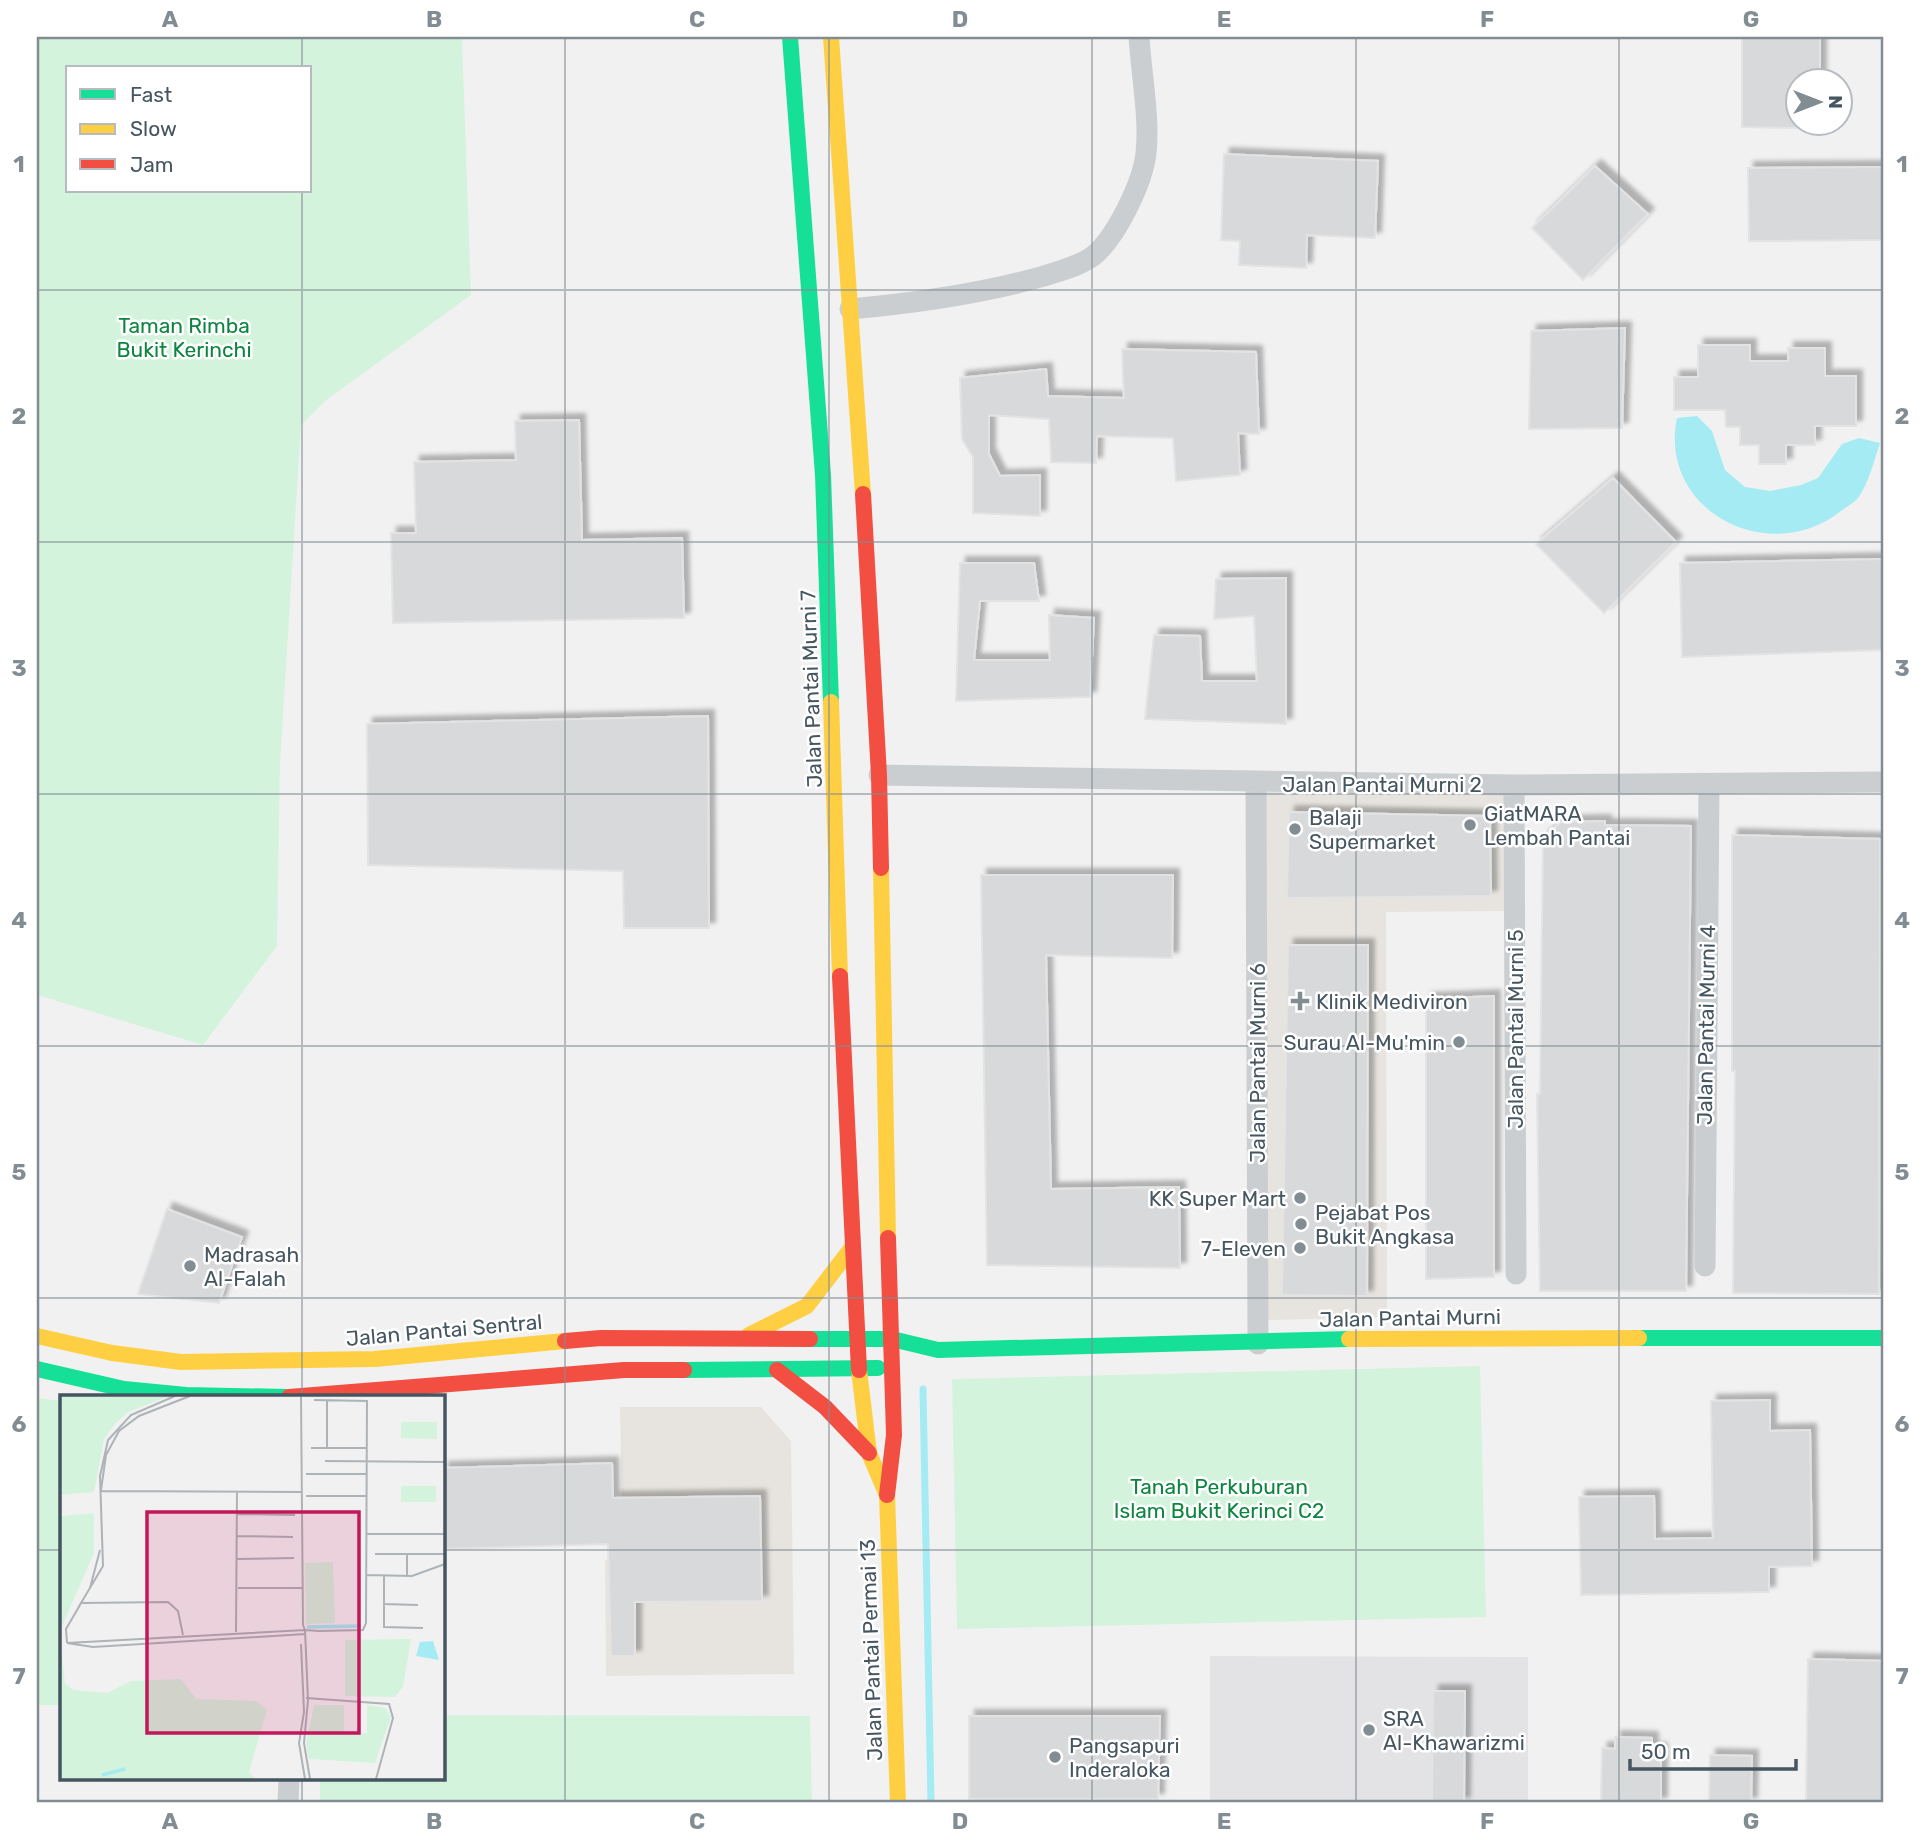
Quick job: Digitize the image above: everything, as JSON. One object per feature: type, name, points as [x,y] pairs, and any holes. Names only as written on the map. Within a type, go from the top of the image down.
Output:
[{"type":"main road","name":"Jalan Pantai Murni 7","points":[[790,37],[823,475],[843,1061],[859,1369]]},
{"type":"main road","points":[[831,37],[879,775],[886,1190],[892,1339]]},
{"type":"main road","points":[[740,1338],[778,1323],[807,1306],[853,1246]]},
{"type":"main road","name":"Jalan Pantai Sentral","points":[[37,1336],[113,1353],[181,1362],[375,1359],[601,1338],[892,1339]]},
{"type":"main road","name":"Jalan Pantai Murni","points":[[892,1339],[937,1350],[1491,1337],[1884,1338]]},
{"type":"main road","name":"Jalan Pantai Permai 13","points":[[892,1339],[894,1436],[887,1495],[898,1803]]},
{"type":"main road","name":"Jalan Pantai Murni","points":[[859,1369],[893,1367],[937,1350]]},
{"type":"main road","points":[[37,1369],[124,1389],[181,1395]]},
{"type":"main road","points":[[328,1395],[625,1370],[859,1369]]},
{"type":"main road","name":"Jalan Pantai Permai 13","points":[[859,1369],[869,1452],[887,1495]]},
{"type":"main road","points":[[777,1370],[825,1407],[869,1452]]},
{"type":"main road","points":[[374,1395],[390,1389]]},
{"type":"street","points":[[850,309],[909,303],[1009,286],[1064,270],[1093,256],[1118,223],[1137,186],[1146,153],[1139,37]]},
{"type":"street","name":"Jalan Pantai Murni 2","points":[[879,775],[1514,785],[1884,782]]},
{"type":"street","name":"Jalan Pantai Murni 6","points":[[1256,783],[1258,1344]]},
{"type":"street","name":"Jalan Pantai Murni 4","points":[[1705,1266],[1709,784]]},
{"type":"street","name":"Jalan Pantai Murni 5","points":[[1514,785],[1516,1274]]},
{"type":"street","points":[[299,1359],[307,1395]]},
{"type":"street","points":[[289,1395],[299,1359]]},
{"type":"street","points":[[288,1803],[289,1780]]},
{"type":"shaded area","points":[[1265,792],[1506,794],[1507,911],[1386,912],[1387,1317],[1267,1320]]},
{"type":"shaded area","points":[[620,1407],[761,1407],[791,1441],[794,1674],[606,1676],[605,1560],[623,1558]]},
{"type":"shaded area","name":"SRA Al-Khawarizmi","points":[[1210,1656],[1528,1657],[1528,1803],[1210,1803]]},
{"type":"green space","name":"Taman Rimba Bukit Kerinchi","points":[[37,37],[462,37],[471,295],[325,401],[301,425],[280,763],[277,946],[203,1045],[37,995]]},
{"type":"green space","name":"Tanah Perkuburan Islam Bukit Kerinci C2","points":[[1480,1366],[1486,1617],[957,1629],[952,1379]]},
{"type":"green space","points":[[37,1398],[60,1401],[60,1705],[37,1705]]},
{"type":"green space","points":[[444,1715],[810,1716],[812,1803],[320,1803],[320,1780],[444,1780]]},
{"type":"water","points":[[1697,416],[1712,431],[1725,470],[1745,487],[1770,491],[1801,485],[1818,478],[1842,444],[1859,438],[1880,443],[1865,485],[1858,498],[1850,505],[1813,527],[1782,534],[1752,531],[1725,521],[1702,503],[1684,480],[1676,451],[1677,418]]},
{"type":"building","points":[[1742,37],[1820,37],[1820,66],[1784,66],[1784,128],[1742,127]]},
{"type":"building","points":[[1224,154],[1378,161],[1375,238],[1307,235],[1306,268],[1239,265],[1240,241],[1221,240]]},
{"type":"building","points":[[1595,166],[1648,214],[1583,280],[1532,228]]},
{"type":"building","points":[[1884,167],[1884,240],[1749,241],[1748,168]]},
{"type":"building","points":[[1625,328],[1622,428],[1529,429],[1531,331]]},
{"type":"building","points":[[1698,345],[1750,345],[1750,361],[1788,361],[1788,348],[1825,348],[1825,376],[1856,376],[1856,426],[1815,426],[1815,445],[1786,445],[1786,464],[1759,464],[1759,445],[1740,445],[1740,427],[1726,427],[1725,410],[1674,410],[1674,377],[1698,377]]},
{"type":"building","points":[[1122,349],[1256,352],[1259,434],[1238,433],[1240,475],[1176,481],[1173,438],[1097,436],[1096,463],[1051,462],[1049,419],[989,415],[989,454],[1000,476],[1040,475],[1040,516],[973,513],[973,457],[962,439],[960,378],[1046,369],[1048,396],[1124,398]]},
{"type":"building","points":[[579,420],[582,540],[682,538],[684,618],[393,623],[391,533],[416,533],[414,462],[516,460],[515,421]]},
{"type":"building","points":[[1613,478],[1676,542],[1604,613],[1536,544]]},
{"type":"building","points":[[1884,559],[1884,650],[1682,657],[1680,563]]},
{"type":"building","points":[[960,563],[1034,563],[1039,601],[980,601],[974,660],[1050,660],[1049,615],[1094,618],[1090,697],[956,701]]},
{"type":"building","points":[[1286,578],[1286,724],[1145,719],[1154,635],[1200,636],[1202,681],[1257,681],[1254,616],[1214,619],[1216,579]]},
{"type":"building","points":[[708,716],[709,928],[624,928],[623,871],[368,865],[367,724]]},
{"type":"building","points":[[1289,812],[1490,816],[1491,896],[1287,898]]},
{"type":"building","points":[[1605,821],[1605,825],[1691,826],[1686,1291],[1540,1291],[1537,1094],[1540,1094],[1543,838],[1561,822]]},
{"type":"building","points":[[1732,835],[1880,839],[1879,1294],[1733,1293],[1735,1071],[1732,1071]]},
{"type":"building","points":[[981,875],[1173,875],[1172,958],[1046,955],[1051,1189],[1179,1187],[1180,1268],[987,1265]]},
{"type":"building","points":[[1288,945],[1368,945],[1367,1296],[1282,1295]]},
{"type":"building","points":[[1494,996],[1494,1277],[1426,1279],[1426,999]]},
{"type":"building","name":"Madrasah Al-Falah","points":[[167,1209],[242,1237],[219,1303],[138,1294]]},
{"type":"building","points":[[1770,1400],[1770,1431],[1810,1430],[1812,1566],[1769,1567],[1769,1592],[1581,1595],[1579,1497],[1654,1496],[1655,1539],[1713,1538],[1711,1401]]},
{"type":"building","points":[[612,1463],[613,1498],[760,1496],[762,1601],[635,1602],[635,1656],[611,1656],[608,1544],[444,1549],[444,1468]]},
{"type":"building","points":[[1808,1659],[1884,1661],[1884,1803],[1806,1803]]},
{"type":"building","points":[[1433,1691],[1465,1691],[1464,1803],[1432,1803]]},
{"type":"building","name":"Pangsapuri Inderaloka","points":[[969,1716],[1160,1716],[1158,1799],[969,1799]]},
{"type":"building","points":[[1615,1737],[1652,1738],[1652,1749],[1661,1749],[1661,1803],[1601,1803],[1602,1748],[1615,1749]]},
{"type":"building","points":[[1710,1755],[1752,1756],[1751,1803],[1709,1803]]},
{"type":"waterway","points":[[923,1389],[931,1803]]},
{"type":"traffic: fast","points":[[790,37],[823,475],[831,702]]},
{"type":"traffic: fast","points":[[1639,1338],[1884,1338]]},
{"type":"traffic: fast","points":[[810,1339],[892,1339],[938,1350],[1349,1339]]},
{"type":"traffic: fast","points":[[684,1370],[878,1368]]},
{"type":"traffic: fast","points":[[37,1369],[124,1389],[186,1395]]},
{"type":"traffic: slow","points":[[831,37],[863,494]]},
{"type":"traffic: slow","points":[[831,702],[840,976]]},
{"type":"traffic: slow","points":[[881,868],[888,1238]]},
{"type":"traffic: slow","points":[[749,1335],[807,1306],[853,1246]]},
{"type":"traffic: slow","points":[[37,1336],[112,1353],[181,1362],[375,1359],[565,1341]]},
{"type":"traffic: slow","points":[[1349,1339],[1639,1338]]},
{"type":"traffic: slow","points":[[859,1370],[869,1453],[886,1493]]},
{"type":"traffic: slow","points":[[887,1495],[898,1803]]},
{"type":"traffic: jam","points":[[863,494],[879,775],[881,868]]},
{"type":"traffic: jam","points":[[840,976],[859,1370]]},
{"type":"traffic: jam","points":[[887,1495],[894,1435],[888,1238]]},
{"type":"traffic: jam","points":[[565,1341],[601,1338],[810,1339]]},
{"type":"traffic: jam","points":[[314,1395],[624,1370],[684,1370]]},
{"type":"traffic: jam","points":[[777,1370],[825,1407],[869,1453]]},
{"type":"place","name":"GiatMARA Lembah Pantai","points":[[1470,825]]},
{"type":"place","name":"Balaji Supermarket","points":[[1295,829]]},
{"type":"place","name":"Klinik Mediviron","points":[[1300,1001]]},
{"type":"place","name":"Surau Al-Mu'min","points":[[1459,1042]]},
{"type":"place","name":"KK Super Mart","points":[[1300,1198]]},
{"type":"place","name":"Pejabat Pos Bukit Angkasa","points":[[1301,1224]]},
{"type":"place","name":"7-Eleven","points":[[1300,1248]]},
{"type":"place","name":"Madrasah Al-Falah","points":[[190,1266]]},
{"type":"place","name":"SRA Al-Khawarizmi","points":[[1369,1730]]},
{"type":"place","name":"Pangsapuri Inderaloka","points":[[1055,1757]]}]
